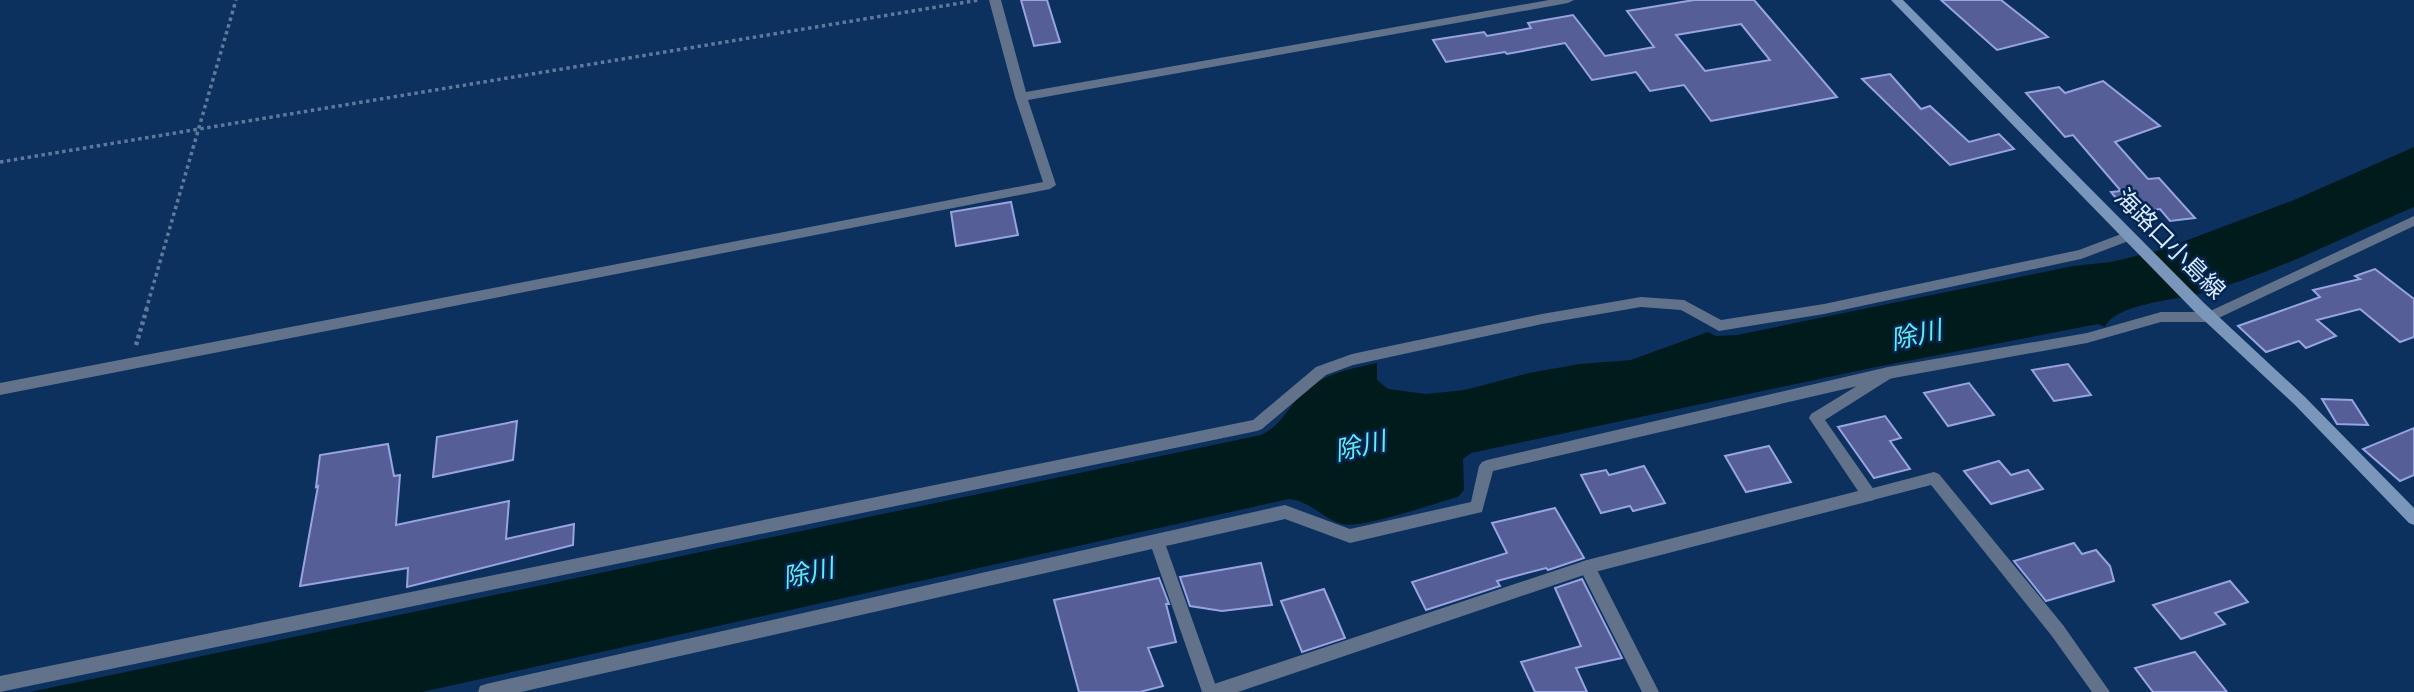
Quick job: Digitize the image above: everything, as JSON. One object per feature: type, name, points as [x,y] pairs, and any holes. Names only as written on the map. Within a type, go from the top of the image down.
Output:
[{"type":"main road","name":"海路口小島線","points":[[1897,0],[2204,312],[2300,401],[2414,518]]},
{"type":"street","points":[[0,389],[1050,185],[1021,97],[995,0]]},
{"type":"street","points":[[1021,97],[1567,0]]},
{"type":"street","points":[[486,692],[1285,512],[1350,536],[1477,507],[1487,466],[1888,373],[2087,338],[2161,317],[2204,312],[2414,221]]},
{"type":"street","points":[[0,684],[1257,425],[1321,371],[1352,360],[1542,319],[1641,302],[1684,305],[1719,326],[1824,309],[2068,257],[2129,236]]},
{"type":"street","points":[[1869,495],[1816,418],[1888,373]]},
{"type":"street","points":[[1157,541],[1212,692],[1587,567],[1934,478],[2057,630],[2102,692]]},
{"type":"street","points":[[1587,567],[1650,692]]},
{"type":"path","points":[[130,364],[236,0]]},
{"type":"path","points":[[0,162],[979,0]]},
{"type":"water","name":"除川","points":[[2414,147],[2414,207],[2308,254],[2226,286],[2133,308],[2111,319],[2105,327],[2098,324],[1871,368],[1471,453],[1463,459],[1464,490],[1458,497],[1365,523],[1342,524],[1303,503],[1289,499],[422,692],[30,692],[1261,435],[1274,427],[1300,396],[1317,382],[1377,363],[1377,380],[1388,389],[1426,394],[1465,390],[1529,373],[1580,364],[1631,360],[1708,332],[1716,336],[1737,335],[2073,266],[2111,262],[2161,250],[2294,200]]},
{"type":"building","points":[[1021,0],[1047,0],[1060,42],[1034,46]]},
{"type":"building","points":[[1694,0],[1754,0],[1837,97],[1711,121],[1684,85],[1650,91],[1636,72],[1592,80],[1565,43],[1446,62],[1433,40],[1484,32],[1487,36],[1531,28],[1528,23],[1573,15],[1605,56],[1654,47],[1627,11]],"holes":[[[1741,24],[1770,60],[1705,71],[1676,35]]]},
{"type":"building","points":[[1941,0],[2001,0],[2048,37],[1997,50]]},
{"type":"building","points":[[1890,74],[1921,109],[1930,106],[1969,142],[1999,134],[2014,149],[1950,165],[1862,79]]},
{"type":"building","points":[[2103,81],[2160,126],[2115,142],[2148,179],[2159,178],[2195,218],[2170,221],[2160,209],[2129,214],[2111,192],[2121,191],[2073,135],[2065,137],[2026,93],[2059,87],[2065,93]]},
{"type":"building","points":[[1011,202],[1018,235],[956,246],[951,212]]},
{"type":"building","points":[[2375,269],[2414,299],[2414,337],[2400,342],[2360,309],[2317,320],[2336,336],[2306,348],[2299,341],[2266,352],[2238,326],[2320,297],[2313,290],[2360,279],[2355,276]]},
{"type":"building","points":[[2068,364],[2091,395],[2054,401],[2032,370]]},
{"type":"building","points":[[1969,383],[1994,415],[1948,426],[1924,393]]},
{"type":"building","points":[[2322,399],[2352,400],[2368,425],[2337,424]]},
{"type":"building","points":[[1885,416],[1901,438],[1890,441],[1910,469],[1874,478],[1838,427]]},
{"type":"building","points":[[517,421],[513,460],[433,477],[437,437]]},
{"type":"building","points":[[2414,428],[2414,475],[2400,481],[2363,449]]},
{"type":"building","points":[[388,444],[394,476],[400,475],[396,525],[509,501],[506,539],[574,524],[573,545],[407,587],[408,568],[300,586],[318,486],[316,487],[320,455]]},
{"type":"building","points":[[1769,446],[1791,482],[1746,492],[1725,456]]},
{"type":"building","points":[[1999,461],[2011,475],[2028,470],[2043,489],[1991,504],[1964,471]]},
{"type":"building","points":[[1644,466],[1665,503],[1633,511],[1630,506],[1601,513],[1581,475],[1606,470],[1609,475]]},
{"type":"building","points":[[1555,508],[1584,558],[1548,570],[1546,568],[1497,581],[1500,586],[1426,610],[1412,582],[1507,553],[1492,523]]},
{"type":"building","points":[[2074,543],[2082,554],[2096,550],[2110,566],[2114,581],[2046,601],[2014,561]]},
{"type":"building","points":[[1261,563],[1272,605],[1222,611],[1190,606],[1180,577]]},
{"type":"building","points":[[1159,578],[1169,604],[1166,604],[1176,642],[1148,648],[1163,686],[1140,692],[1079,692],[1054,600]]},
{"type":"building","points":[[1582,579],[1622,658],[1576,668],[1587,692],[1535,692],[1521,662],[1581,646],[1555,588]]},
{"type":"building","points":[[2230,581],[2248,602],[2215,613],[2225,624],[2181,639],[2153,605]]},
{"type":"building","points":[[1324,589],[1345,638],[1302,652],[1281,601]]},
{"type":"building","points":[[2195,652],[2227,692],[2153,692],[2135,668]]}]
